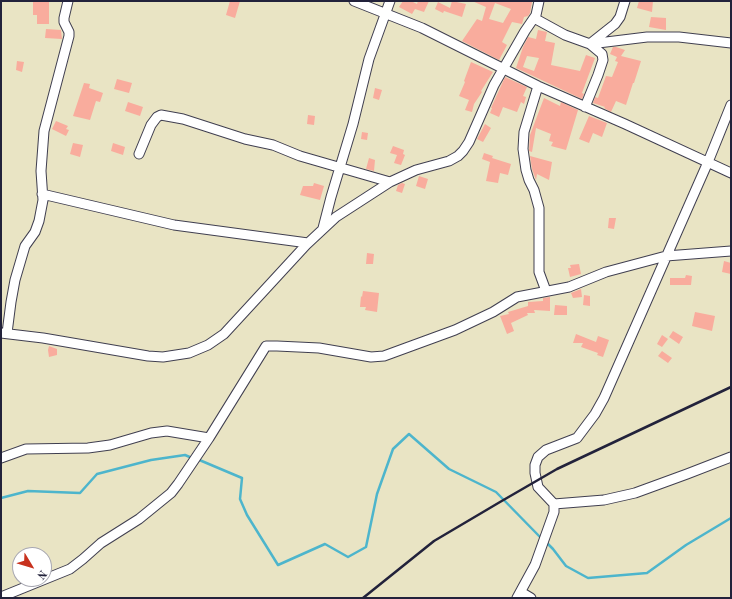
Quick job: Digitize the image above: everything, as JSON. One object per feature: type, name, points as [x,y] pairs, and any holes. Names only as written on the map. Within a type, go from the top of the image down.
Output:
[{"type":"street","points":[[68,1],[64,22],[69,32],[69,36],[44,131],[41,170],[43,200],[40,221],[25,246],[15,280],[4,333],[148,356],[169,357],[189,354],[204,347],[224,334],[308,243],[323,228],[350,207],[390,182],[416,170],[449,161],[458,156],[467,145],[494,85],[534,18],[538,10],[539,1]]},
{"type":"street","points":[[354,1],[422,28],[538,86],[731,173]]},
{"type":"street","points":[[323,228],[355,117],[369,59],[390,1]]},
{"type":"street","points":[[590,44],[615,24],[620,17],[625,1]]},
{"type":"street","points":[[534,18],[565,35],[590,44],[603,56],[598,75],[585,107]]},
{"type":"street","points":[[590,44],[648,37],[679,37],[731,42]]},
{"type":"street","points":[[538,86],[524,132],[523,149],[526,170],[539,208],[539,272],[546,291]]},
{"type":"street","points":[[554,504],[538,487],[535,465],[538,457],[546,450],[577,438],[595,414],[604,398],[708,162],[731,105]]},
{"type":"street","points":[[139,154],[151,125],[157,117],[161,115],[183,119],[246,140],[273,145],[300,156],[390,182]]},
{"type":"street","points":[[42,194],[174,225],[308,243]]},
{"type":"street","points":[[1,597],[61,574],[77,565],[101,542],[139,519],[170,493],[178,484],[209,438],[266,346],[319,348],[371,357],[384,356],[455,330],[493,312],[517,297],[569,287],[606,272],[666,256],[731,251]]},
{"type":"street","points":[[1,458],[26,449],[88,448],[110,445],[151,433],[167,431],[209,438]]},
{"type":"street","points":[[554,504],[604,500],[635,493],[731,457]]},
{"type":"street","points":[[531,598],[519,595],[535,565],[551,521],[554,504]]},
{"type":"building","points":[[33,1],[49,1],[49,24],[37,24],[37,15],[33,15]]},
{"type":"building","points":[[230,1],[240,1],[235,18],[226,15]]},
{"type":"building","points":[[403,1],[411,1],[417,4],[418,1],[429,1],[424,12],[415,9],[412,14],[399,7]]},
{"type":"building","points":[[452,1],[466,4],[462,17],[444,11],[443,13],[435,9],[438,2],[450,8]]},
{"type":"building","points":[[472,1],[532,2],[530,13],[528,16],[524,17],[522,24],[512,22],[502,42],[507,45],[499,60],[462,41],[477,19],[482,21],[486,7]],"holes":[[[495,3],[511,9],[503,23],[489,19]]]},
{"type":"building","points":[[639,1],[653,1],[652,12],[637,8]]},
{"type":"building","points":[[651,17],[666,18],[666,30],[649,27]]},
{"type":"building","points":[[46,29],[61,30],[62,39],[45,38]]},
{"type":"building","points":[[538,30],[547,32],[545,41],[555,43],[551,65],[580,71],[586,55],[595,58],[582,93],[584,94],[582,99],[516,68],[528,37],[536,39]],"holes":[[[527,56],[539,58],[534,71],[523,67]]]},
{"type":"building","points":[[613,47],[625,50],[621,56],[641,61],[626,105],[616,101],[611,112],[604,108],[605,107],[593,103],[595,97],[598,98],[606,76],[612,77],[618,62],[615,61],[617,57],[610,54]]},
{"type":"building","points":[[17,61],[24,62],[22,72],[16,70]]},
{"type":"building","points":[[471,62],[493,72],[474,104],[472,112],[465,110],[469,100],[459,96]]},
{"type":"building","points":[[505,77],[527,87],[523,96],[526,97],[524,104],[521,102],[517,112],[503,107],[499,117],[490,113]]},
{"type":"building","points":[[117,79],[132,83],[129,93],[114,89]]},
{"type":"building","points":[[84,83],[90,84],[89,88],[103,93],[100,102],[96,101],[90,120],[73,116]]},
{"type":"building","points":[[375,88],[382,90],[379,100],[373,98]]},
{"type":"building","points":[[544,98],[560,106],[561,102],[578,110],[566,150],[551,146],[553,142],[549,141],[551,134],[536,128],[532,152],[529,151],[530,135]]},
{"type":"building","points":[[128,102],[143,107],[140,116],[125,111]]},
{"type":"building","points":[[308,115],[315,116],[314,125],[307,124]]},
{"type":"building","points":[[589,116],[607,123],[602,137],[593,133],[589,143],[579,139]]},
{"type":"building","points":[[56,121],[68,126],[66,129],[69,130],[66,136],[52,129]]},
{"type":"building","points":[[485,124],[491,128],[483,142],[477,139]]},
{"type":"building","points":[[362,132],[368,133],[367,140],[361,139]]},
{"type":"building","points":[[73,143],[83,145],[80,157],[70,154]]},
{"type":"building","points":[[113,143],[125,147],[123,155],[111,151]]},
{"type":"building","points":[[393,146],[404,150],[403,154],[405,155],[401,165],[394,163],[397,155],[390,153]]},
{"type":"building","points":[[484,153],[493,156],[492,158],[511,164],[508,175],[500,173],[498,183],[486,181],[490,162],[482,159]]},
{"type":"building","points":[[530,156],[552,162],[549,180],[537,174],[536,180],[532,169]]},
{"type":"building","points":[[369,158],[375,160],[374,171],[366,169]]},
{"type":"building","points":[[419,176],[428,179],[425,189],[416,186]]},
{"type":"building","points":[[314,183],[324,186],[320,200],[300,195],[303,186],[313,186]]},
{"type":"building","points":[[402,183],[405,184],[402,193],[396,191],[398,185]]},
{"type":"building","points":[[609,218],[616,218],[614,229],[608,228]]},
{"type":"building","points":[[367,253],[374,254],[373,264],[366,264]]},
{"type":"building","points":[[724,261],[731,263],[731,274],[722,272]]},
{"type":"building","points":[[579,264],[581,274],[570,277],[568,268],[571,268],[570,265]]},
{"type":"building","points":[[686,275],[692,276],[691,285],[670,285],[670,278],[685,278]]},
{"type":"building","points":[[581,289],[582,297],[573,298],[571,293]]},
{"type":"building","points":[[363,291],[379,293],[377,312],[365,310],[366,307],[360,307]]},
{"type":"building","points":[[584,295],[590,296],[590,306],[583,305]]},
{"type":"building","points":[[550,297],[550,311],[534,310],[535,313],[527,313],[528,315],[511,323],[514,331],[507,334],[500,316],[528,306],[528,302],[543,301],[543,298]]},
{"type":"building","points":[[555,305],[567,306],[567,315],[554,315]]},
{"type":"building","points":[[695,312],[715,316],[712,331],[692,326]]},
{"type":"building","points":[[673,331],[683,337],[679,344],[669,337]]},
{"type":"building","points":[[576,334],[596,342],[598,336],[609,340],[603,357],[597,355],[598,353],[581,347],[583,343],[573,343]]},
{"type":"building","points":[[662,335],[668,339],[662,347],[657,344]]},
{"type":"building","points":[[49,346],[57,349],[57,355],[49,357]]},
{"type":"building","points":[[662,351],[672,358],[668,363],[658,356]]},
{"type":"waterway","points":[[197,459],[242,478],[240,499],[247,515],[278,565],[325,544],[348,557],[366,547],[377,494],[393,449],[409,434],[449,469],[496,492],[541,538]]},
{"type":"waterway","points":[[1,498],[28,491],[80,493],[97,474],[151,460],[185,455],[192,458]]},
{"type":"waterway","points":[[545,541],[566,566],[588,578],[647,573],[686,545],[731,518]]},
{"type":"railway","points":[[363,598],[434,541],[557,469],[731,387]]}]
